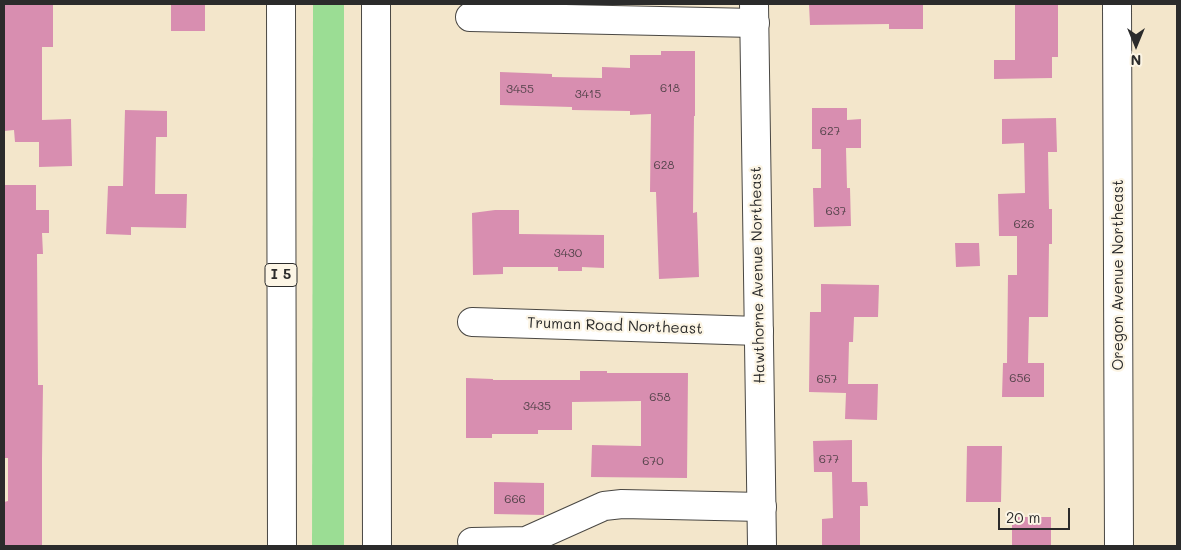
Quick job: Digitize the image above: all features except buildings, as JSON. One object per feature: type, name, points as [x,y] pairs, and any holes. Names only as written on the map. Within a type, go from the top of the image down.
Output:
[{"type":"main road","name":"I 5","points":[[281,4],[282,546]]},
{"type":"main road","points":[[376,4],[377,546]]},
{"type":"main road","name":"Oregon Avenue Northeast","points":[[1118,4],[1119,546]]},
{"type":"main road","points":[[470,17],[755,13]]},
{"type":"main road","name":"Hawthorne Avenue Northeast","points":[[755,13],[762,546]]},
{"type":"main road","name":"Truman Road Northeast","points":[[472,322],[759,331]]},
{"type":"main road","points":[[472,542],[526,541],[604,506],[622,504],[762,507]]},
{"type":"green space","points":[[313,4],[344,4],[344,546],[312,546]]}]
